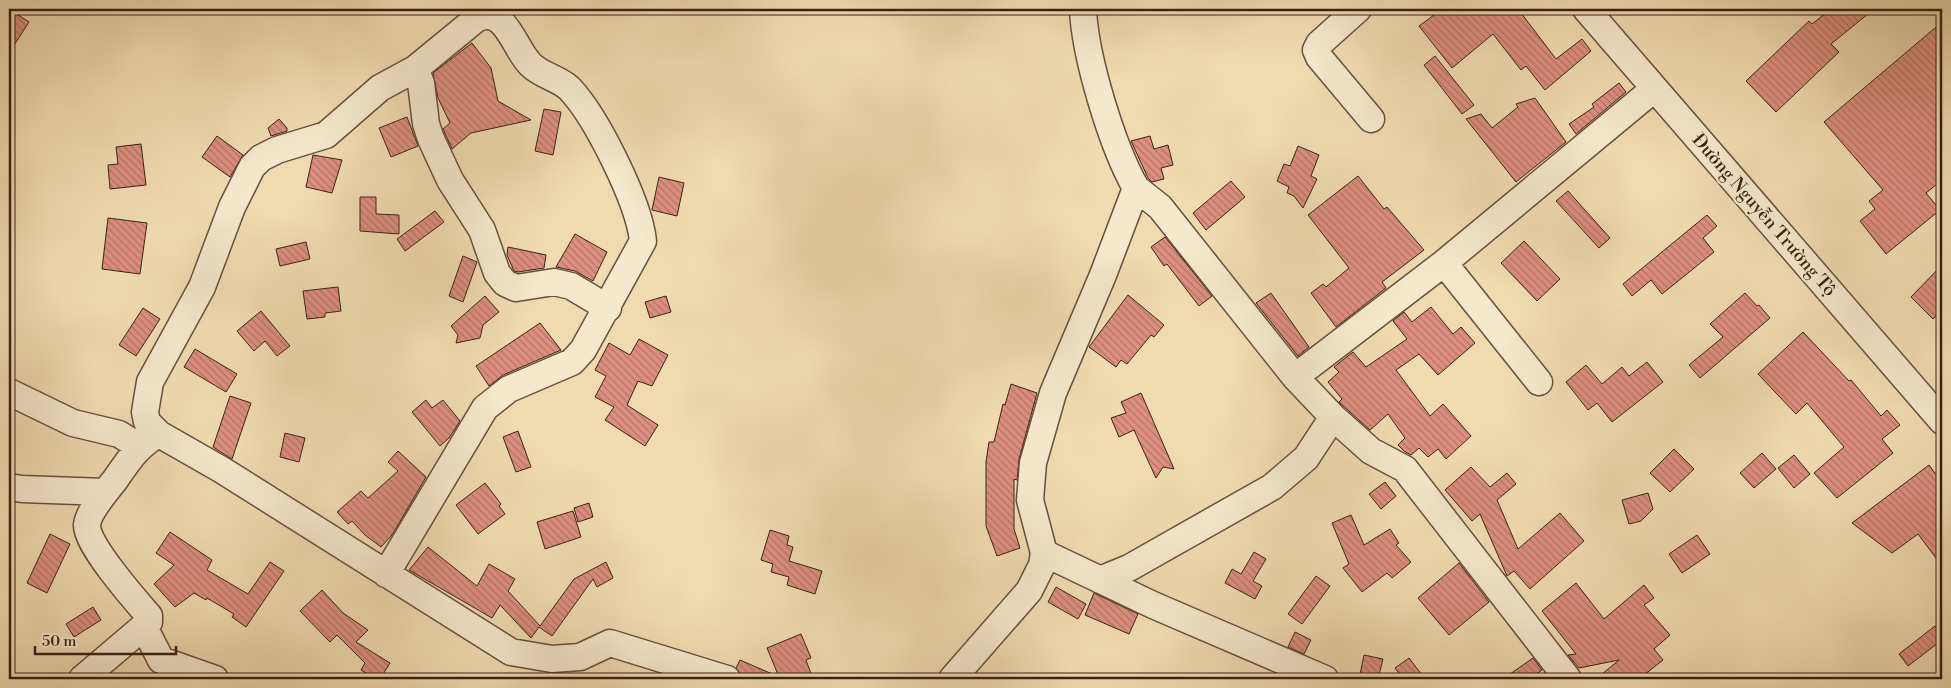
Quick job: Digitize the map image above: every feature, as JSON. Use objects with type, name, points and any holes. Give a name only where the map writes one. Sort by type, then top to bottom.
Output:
[{"type":"street","points":[[1083,9],[1096,84],[1128,174],[1136,188],[1160,208],[1295,377],[1333,417],[1371,451],[1405,469],[1568,679]]},
{"type":"street","points":[[1358,9],[1316,50],[1319,57],[1371,119]]},
{"type":"street","name":"Đường Nguyễn Trường Tộ","points":[[1586,9],[1942,421]]},
{"type":"street","points":[[150,441],[145,412],[150,382],[202,287],[235,200],[252,167],[261,158],[277,150],[326,135],[380,88],[415,69],[476,19],[484,15],[494,16],[501,20],[532,67],[568,88],[592,118],[636,208],[642,226],[643,241],[608,308],[583,350],[572,362],[509,389],[485,408],[386,574]]},
{"type":"street","points":[[415,69],[421,83],[426,124],[431,138],[450,180],[482,230],[497,273],[505,283],[516,288],[554,282],[571,286],[608,308]]},
{"type":"street","points":[[1295,377],[1444,263],[1654,89]]},
{"type":"street","points":[[952,679],[1029,591],[1042,565],[1044,553],[1030,500],[1033,463],[1053,393],[1103,275],[1136,188]]},
{"type":"street","points":[[1444,263],[1539,382]]},
{"type":"street","points":[[9,392],[73,423],[150,441],[222,470],[511,652],[552,659],[582,668],[610,643],[727,679]]},
{"type":"street","points":[[1100,580],[1129,568],[1272,487],[1306,458],[1333,417]]},
{"type":"street","points":[[82,679],[149,622],[149,616],[108,564],[89,535],[87,525],[105,492],[150,441]]},
{"type":"street","points":[[9,487],[105,492]]},
{"type":"street","points":[[1044,553],[1153,605],[1325,679]]},
{"type":"street","points":[[144,627],[161,660],[215,679]]},
{"type":"building","points":[[9,9],[29,22],[9,53]]},
{"type":"building","points":[[1442,9],[1518,9],[1556,59],[1582,39],[1591,51],[1545,90],[1526,66],[1521,70],[1493,34],[1452,68],[1419,26]]},
{"type":"building","points":[[1831,9],[1874,9],[1831,44],[1839,52],[1776,112],[1746,81],[1809,21],[1812,24]]},
{"type":"building","points":[[1942,22],[1942,180],[1926,193],[1940,210],[1886,254],[1860,221],[1875,209],[1869,201],[1883,190],[1824,122]]},
{"type":"building","points":[[472,43],[491,68],[498,101],[531,120],[471,133],[452,149],[443,129],[450,123],[438,98],[433,73]]},
{"type":"building","points":[[1435,56],[1474,105],[1462,114],[1424,65]]},
{"type":"building","points":[[1619,83],[1626,92],[1576,134],[1569,124],[1594,107],[1592,104]]},
{"type":"building","points":[[1535,98],[1566,142],[1516,182],[1466,119],[1481,114],[1492,128],[1518,107],[1516,104]]},
{"type":"building","points":[[544,109],[561,112],[553,155],[535,151]]},
{"type":"building","points":[[407,117],[418,146],[391,157],[379,128]]},
{"type":"building","points":[[279,119],[287,128],[287,131],[271,136],[268,128]]},
{"type":"building","points":[[217,136],[243,155],[230,177],[202,157]]},
{"type":"building","points":[[1150,136],[1154,149],[1168,145],[1173,165],[1161,168],[1164,179],[1152,182],[1148,178],[1131,141]]},
{"type":"building","points":[[141,144],[146,185],[110,189],[108,165],[118,164],[116,147]]},
{"type":"building","points":[[1298,146],[1319,155],[1311,176],[1317,179],[1303,208],[1294,196],[1287,193],[1289,187],[1277,181],[1284,164],[1290,166]]},
{"type":"building","points":[[313,155],[342,160],[332,193],[306,187]]},
{"type":"building","points":[[1358,176],[1384,209],[1387,207],[1424,250],[1382,282],[1386,288],[1336,327],[1311,293],[1323,284],[1326,287],[1349,268],[1308,215]]},
{"type":"building","points":[[659,177],[684,183],[677,216],[652,210]]},
{"type":"building","points":[[1231,181],[1245,197],[1206,230],[1193,213]]},
{"type":"building","points":[[1568,191],[1610,238],[1599,248],[1556,201]]},
{"type":"building","points":[[360,197],[376,197],[376,214],[399,215],[399,234],[360,231]]},
{"type":"building","points":[[435,211],[444,222],[405,251],[397,239]]},
{"type":"building","points":[[1707,215],[1717,226],[1703,238],[1714,252],[1662,294],[1651,280],[1632,296],[1623,284]]},
{"type":"building","points":[[108,218],[147,223],[140,274],[102,269]]},
{"type":"building","points":[[575,234],[607,252],[593,281],[575,271],[556,267]]},
{"type":"building","points":[[1165,237],[1212,296],[1199,306],[1167,264],[1164,266],[1151,247]]},
{"type":"building","points":[[1524,241],[1560,279],[1537,301],[1501,263]]},
{"type":"building","points":[[306,242],[310,259],[280,266],[276,249]]},
{"type":"building","points":[[508,247],[546,255],[544,268],[514,271],[507,255]]},
{"type":"building","points":[[463,256],[477,262],[463,302],[449,296]]},
{"type":"building","points":[[1942,265],[1942,309],[1933,319],[1911,297]]},
{"type":"building","points":[[338,287],[341,311],[325,313],[325,317],[307,319],[303,291]]},
{"type":"building","points":[[1271,293],[1309,347],[1298,356],[1256,303]]},
{"type":"building","points":[[1745,293],[1770,318],[1700,378],[1689,365],[1723,337],[1710,324]]},
{"type":"building","points":[[1128,295],[1164,325],[1154,337],[1151,335],[1127,364],[1121,360],[1116,367],[1089,347]]},
{"type":"building","points":[[485,296],[499,312],[483,325],[480,338],[456,343],[458,335],[451,326]]},
{"type":"building","points":[[666,296],[671,312],[650,318],[645,302]]},
{"type":"building","points":[[1431,307],[1453,334],[1461,327],[1475,343],[1438,375],[1419,354],[1396,370],[1430,416],[1443,404],[1471,436],[1446,459],[1438,449],[1428,457],[1419,448],[1411,455],[1404,451],[1398,445],[1405,438],[1388,414],[1370,430],[1339,402],[1342,399],[1328,382],[1339,372],[1334,367],[1353,352],[1366,367],[1407,339],[1393,321],[1404,312],[1412,322]]},
{"type":"building","points":[[143,308],[160,319],[136,356],[119,345]]},
{"type":"building","points":[[261,311],[290,346],[277,356],[265,341],[254,351],[237,331]]},
{"type":"building","points":[[540,323],[561,350],[503,375],[489,386],[476,366]]},
{"type":"building","points":[[1803,332],[1849,381],[1851,380],[1881,416],[1887,410],[1900,425],[1882,439],[1893,453],[1837,498],[1814,473],[1844,447],[1807,403],[1796,414],[1758,374]]},
{"type":"building","points":[[639,339],[668,355],[652,386],[638,381],[627,405],[658,425],[645,446],[605,420],[614,407],[595,397],[606,376],[595,370],[609,343],[630,355]]},
{"type":"building","points":[[195,349],[237,374],[226,392],[184,367]]},
{"type":"building","points":[[1647,362],[1663,382],[1612,422],[1597,403],[1588,410],[1566,382],[1586,365],[1602,384],[1622,367],[1629,376]]},
{"type":"building","points":[[1011,384],[1037,393],[1019,459],[1017,480],[1014,479],[1014,529],[1020,548],[997,556],[986,526],[986,462],[989,442],[994,442],[1003,404],[1005,405]]},
{"type":"building","points":[[1141,393],[1174,469],[1163,467],[1156,478],[1134,430],[1119,437],[1111,418],[1126,413],[1121,402]]},
{"type":"building","points":[[230,396],[251,403],[232,459],[213,447]]},
{"type":"building","points":[[426,400],[432,408],[443,400],[460,421],[449,438],[440,446],[412,412]]},
{"type":"building","points":[[518,431],[531,467],[516,472],[503,437]]},
{"type":"building","points":[[285,433],[305,438],[299,462],[280,457]]},
{"type":"building","points":[[1674,449],[1694,469],[1670,492],[1650,473]]},
{"type":"building","points":[[398,451],[426,477],[392,535],[381,547],[365,535],[352,521],[348,524],[337,512],[361,491],[368,498],[398,471],[388,462]]},
{"type":"building","points":[[1762,453],[1776,469],[1754,488],[1740,473]]},
{"type":"building","points":[[1794,455],[1810,474],[1794,488],[1778,468]]},
{"type":"building","points":[[1929,465],[1942,483],[1942,566],[1918,534],[1892,553],[1852,523]]},
{"type":"building","points":[[1471,467],[1490,487],[1507,473],[1516,484],[1497,500],[1518,549],[1560,513],[1584,541],[1530,589],[1514,571],[1507,576],[1480,514],[1472,521],[1445,490]]},
{"type":"building","points":[[1385,482],[1396,496],[1381,509],[1369,494]]},
{"type":"building","points":[[485,483],[501,504],[499,506],[505,514],[478,534],[456,505]]},
{"type":"building","points":[[1648,493],[1653,509],[1641,521],[1629,524],[1622,500]]},
{"type":"building","points":[[589,503],[593,517],[578,522],[574,508]]},
{"type":"building","points":[[573,511],[581,537],[545,549],[537,522]]},
{"type":"building","points":[[1351,515],[1364,545],[1390,529],[1399,543],[1396,545],[1411,562],[1392,578],[1387,573],[1362,592],[1343,568],[1349,564],[1332,523]]},
{"type":"building","points":[[770,530],[789,536],[787,545],[793,547],[789,561],[822,571],[815,594],[787,585],[789,577],[771,572],[773,564],[761,560]]},
{"type":"building","points":[[170,532],[212,560],[207,570],[248,594],[270,562],[284,571],[246,627],[232,617],[234,614],[207,598],[206,600],[194,593],[175,607],[154,584],[174,565],[156,553]]},
{"type":"building","points":[[50,534],[70,544],[47,593],[27,583]]},
{"type":"building","points":[[1697,535],[1710,554],[1682,573],[1669,554]]},
{"type":"building","points":[[428,547],[477,586],[489,564],[515,579],[508,591],[540,626],[574,579],[606,562],[613,578],[597,587],[593,579],[552,636],[539,627],[531,638],[500,605],[492,618],[409,570]]},
{"type":"building","points":[[1254,552],[1266,559],[1253,581],[1262,586],[1255,599],[1225,583],[1232,569],[1241,574]]},
{"type":"building","points":[[1459,563],[1489,602],[1449,635],[1418,598]]},
{"type":"building","points":[[1316,576],[1330,586],[1302,624],[1288,614]]},
{"type":"building","points":[[1576,583],[1604,619],[1644,585],[1654,598],[1644,605],[1670,635],[1654,649],[1663,660],[1639,679],[1596,679],[1619,660],[1579,668],[1568,655],[1576,654],[1542,611]]},
{"type":"building","points":[[1056,587],[1086,604],[1078,619],[1048,602]]},
{"type":"building","points":[[322,590],[343,613],[368,630],[356,642],[390,663],[380,679],[376,679],[361,670],[365,663],[337,635],[330,642],[300,611]]},
{"type":"building","points":[[1094,593],[1138,614],[1129,634],[1085,615]]},
{"type":"building","points":[[93,607],[101,620],[74,637],[66,624]]},
{"type":"building","points":[[1935,626],[1942,635],[1942,640],[1908,666],[1899,654]]},
{"type":"building","points":[[1295,632],[1311,640],[1304,654],[1288,647]]},
{"type":"building","points":[[801,634],[811,658],[806,660],[813,679],[746,679],[742,677],[736,668],[740,660],[779,677],[767,648]]},
{"type":"building","points":[[1364,655],[1383,659],[1378,679],[1359,679]]},
{"type":"building","points":[[1409,658],[1425,679],[1403,679],[1395,668]]},
{"type":"building","points":[[1533,658],[1542,670],[1529,679],[1503,679]]}]
